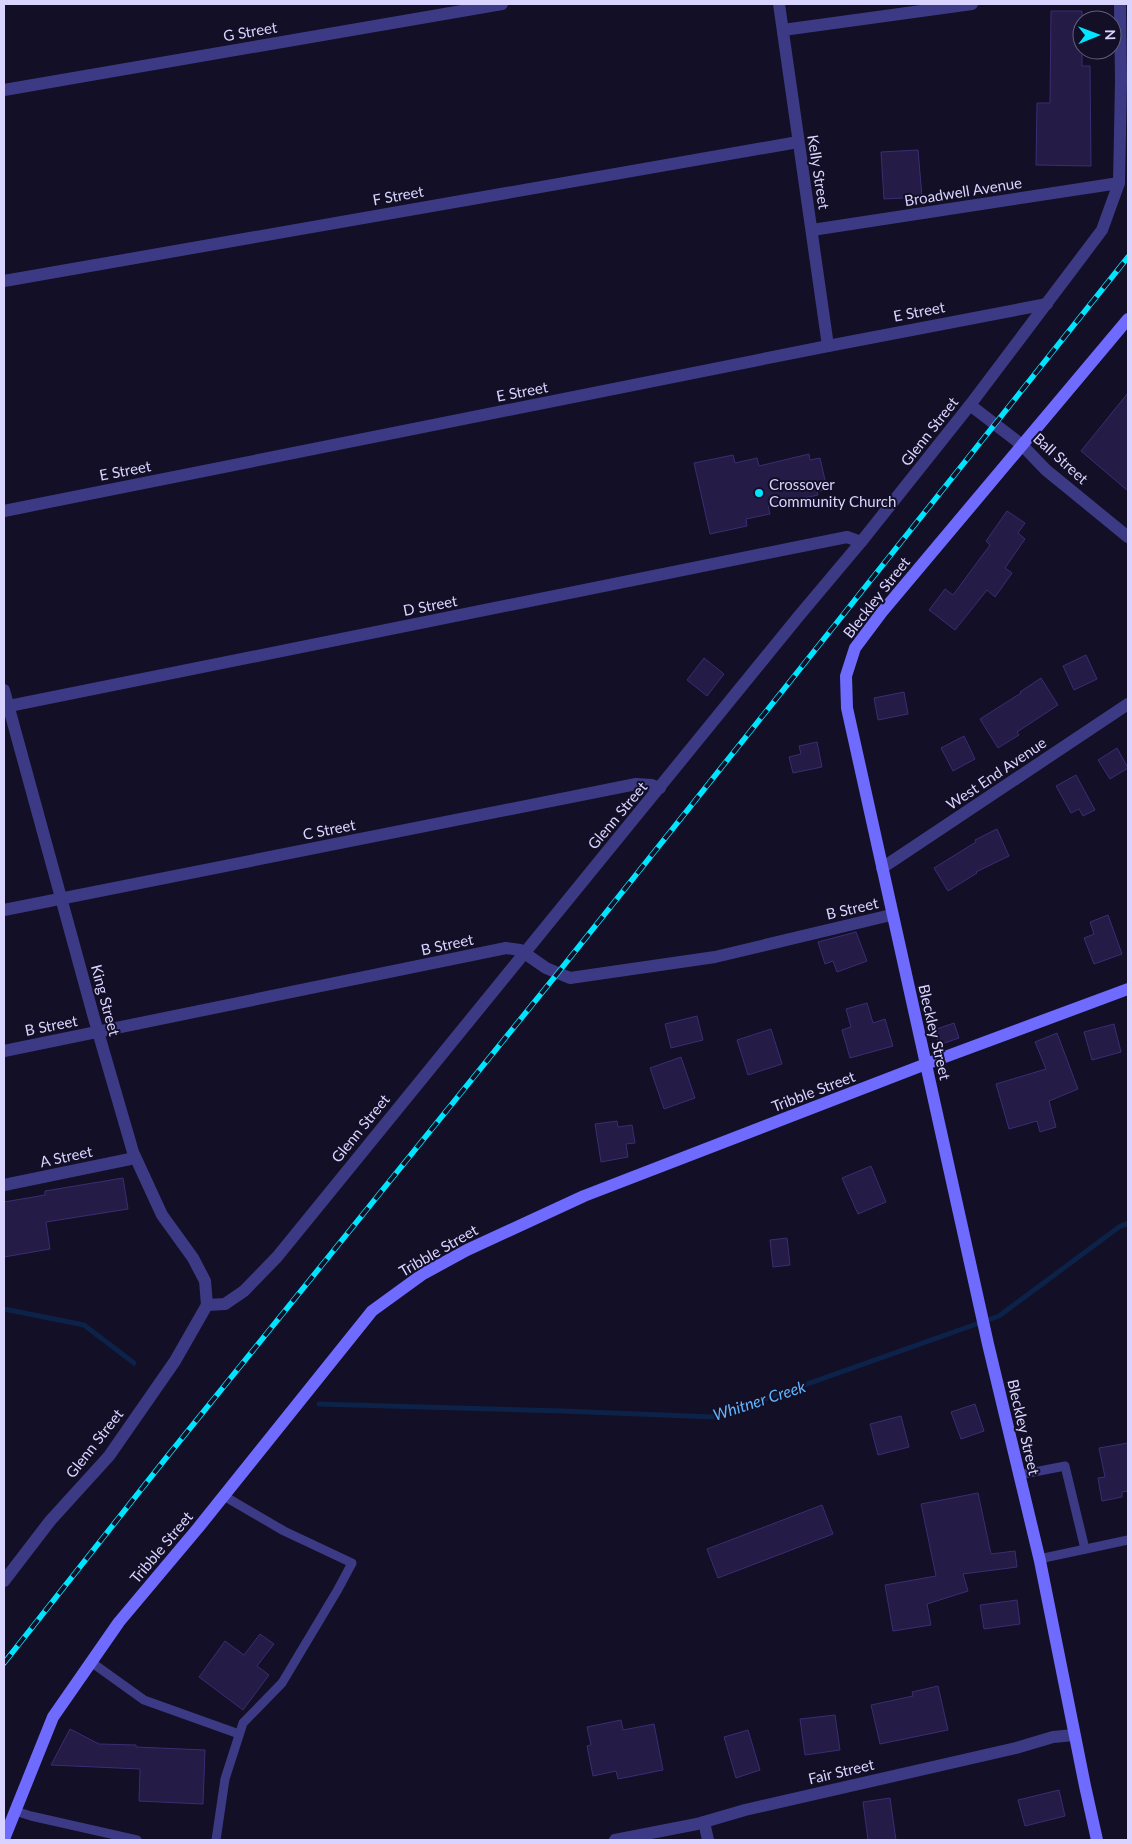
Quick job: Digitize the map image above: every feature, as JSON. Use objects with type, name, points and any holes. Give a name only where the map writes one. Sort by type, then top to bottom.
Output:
[{"type":"street","name":"G Street","points":[[4,90],[502,4]]},
{"type":"street","name":"Kelly Street","points":[[779,4],[828,346]]},
{"type":"street","points":[[783,30],[972,4]]},
{"type":"street","name":"Glenn Street","points":[[4,1581],[50,1521],[108,1456],[175,1361],[207,1305],[225,1304],[244,1291],[277,1256],[861,542],[970,405],[1102,230],[1119,183],[1120,4]]},
{"type":"street","name":"F Street","points":[[4,281],[798,142]]},
{"type":"street","name":"Broadwell Avenue","points":[[812,230],[1119,183]]},
{"type":"street","name":"E Street","points":[[4,511],[1047,304]]},
{"type":"street","name":"Bleckley Street","points":[[1097,1840],[1039,1559],[984,1329],[891,915],[847,708],[846,676],[855,648],[1128,319]]},
{"type":"street","name":"Ball Street","points":[[970,405],[1022,445],[1046,470],[1128,537]]},
{"type":"street","name":"D Street","points":[[6,706],[847,537],[861,542]]},
{"type":"street","name":"King Street","points":[[4,690],[6,706],[135,1158],[162,1215],[193,1258],[205,1281],[207,1305]]},
{"type":"street","name":"West End Avenue","points":[[882,868],[1128,704]]},
{"type":"street","name":"C Street","points":[[4,910],[636,784],[652,785],[660,788]]},
{"type":"street","name":"B Street","points":[[4,1051],[506,948],[520,950],[546,968],[570,978],[715,957],[891,915]]},
{"type":"street","name":"Tribble Street","points":[[4,1839],[53,1717],[91,1662],[119,1622],[198,1528],[372,1312],[423,1274],[467,1250],[584,1196],[926,1064],[1128,989]]},
{"type":"street","name":"A Street","points":[[4,1185],[135,1158]]},
{"type":"street","name":"Fair Street","points":[[615,1840],[704,1822],[745,1810],[1053,1738],[1074,1735]]},
{"type":"street","points":[[704,1822],[708,1840]]},
{"type":"lane","points":[[1019,1475],[1065,1466],[1085,1549]]},
{"type":"lane","points":[[216,1840],[225,1779],[243,1723],[282,1683],[352,1563],[284,1531],[224,1496]]},
{"type":"lane","points":[[1039,1559],[1128,1540]]},
{"type":"lane","points":[[91,1662],[144,1700],[239,1734]]},
{"type":"lane","points":[[15,1811],[137,1840]]},
{"type":"building","points":[[1051,11],[1072,11],[1072,60],[1082,60],[1082,66],[1090,66],[1091,166],[1036,165],[1037,103],[1050,103]]},
{"type":"building","points":[[918,150],[922,197],[884,199],[881,152]]},
{"type":"building","points":[[1128,393],[1128,491],[1081,451]]},
{"type":"building","name":"Crossover Community Church","points":[[809,454],[810,460],[820,458],[827,489],[817,492],[818,495],[768,506],[770,514],[746,519],[747,526],[710,534],[694,463],[733,455],[735,463],[757,458],[759,466]]},
{"type":"building","points":[[1007,511],[1025,523],[1018,533],[1025,539],[1005,568],[1012,573],[995,597],[987,590],[955,630],[929,610],[945,589],[953,595],[990,545],[986,541]]},
{"type":"building","points":[[1086,655],[1097,679],[1074,690],[1063,666]]},
{"type":"building","points":[[704,658],[724,674],[707,696],[687,680]]},
{"type":"building","points":[[1041,678],[1058,705],[1017,732],[1019,735],[998,748],[980,719]]},
{"type":"building","points":[[904,692],[908,714],[878,720],[874,698]]},
{"type":"building","points":[[964,736],[975,759],[953,771],[941,748]]},
{"type":"building","points":[[817,742],[822,767],[793,773],[789,757],[801,754],[799,746]]},
{"type":"building","points":[[1117,748],[1128,768],[1110,779],[1098,760]]},
{"type":"building","points":[[1076,775],[1095,810],[1083,816],[1079,809],[1071,813],[1056,786]]},
{"type":"building","points":[[997,829],[1009,856],[976,872],[948,891],[934,868],[976,842],[975,840]]},
{"type":"building","points":[[1108,915],[1122,954],[1094,964],[1084,938],[1094,934],[1090,922]]},
{"type":"building","points":[[856,932],[867,961],[837,972],[833,961],[825,964],[818,942]]},
{"type":"building","points":[[867,1003],[873,1023],[885,1019],[893,1046],[850,1058],[842,1030],[851,1027],[846,1009]]},
{"type":"building","points":[[697,1016],[703,1040],[671,1048],[665,1024]]},
{"type":"building","points":[[954,1023],[959,1038],[939,1045],[934,1030]]},
{"type":"building","points":[[1114,1024],[1121,1052],[1092,1060],[1084,1032]]},
{"type":"building","points":[[771,1029],[782,1064],[748,1075],[737,1040]]},
{"type":"building","points":[[1057,1033],[1078,1089],[1049,1101],[1056,1127],[1040,1132],[1037,1121],[1009,1129],[996,1084],[1046,1069],[1035,1042]]},
{"type":"building","points":[[681,1057],[695,1098],[664,1109],[650,1068]]},
{"type":"building","points":[[617,1121],[618,1127],[632,1125],[635,1143],[626,1144],[628,1157],[601,1162],[595,1124]]},
{"type":"building","points":[[871,1166],[886,1202],[858,1214],[842,1178]]},
{"type":"building","points":[[123,1178],[128,1209],[46,1222],[50,1249],[4,1257],[4,1202],[45,1195],[45,1191]]},
{"type":"building","points":[[787,1238],[790,1265],[773,1267],[770,1240]]},
{"type":"building","points":[[975,1404],[984,1431],[961,1439],[951,1412]]},
{"type":"building","points":[[901,1416],[909,1447],[878,1455],[870,1424]]},
{"type":"building","points":[[1128,1443],[1128,1491],[1122,1492],[1122,1497],[1102,1501],[1098,1478],[1105,1477],[1099,1448]]},
{"type":"building","points":[[978,1493],[991,1554],[1015,1551],[1017,1567],[963,1574],[968,1591],[927,1604],[931,1625],[893,1631],[885,1585],[936,1576],[921,1504]]},
{"type":"building","points":[[822,1505],[833,1534],[718,1578],[707,1549]]},
{"type":"building","points":[[1017,1600],[1020,1624],[984,1629],[980,1605]]},
{"type":"building","points":[[260,1634],[274,1644],[257,1666],[269,1675],[243,1710],[199,1677],[225,1641],[244,1655]]},
{"type":"building","points":[[938,1686],[948,1730],[880,1744],[871,1705],[913,1696],[912,1692]]},
{"type":"building","points":[[835,1715],[840,1750],[805,1755],[800,1719]]},
{"type":"building","points":[[621,1720],[623,1730],[654,1724],[663,1770],[618,1779],[616,1771],[593,1776],[587,1746],[591,1745],[587,1727]]},
{"type":"building","points":[[70,1729],[99,1744],[205,1750],[203,1804],[139,1801],[140,1769],[51,1765]]},
{"type":"building","points":[[748,1730],[760,1770],[736,1778],[724,1737]]},
{"type":"building","points":[[1059,1790],[1065,1816],[1025,1826],[1018,1800]]},
{"type":"building","points":[[890,1798],[896,1840],[868,1840],[863,1802]]},
{"type":"waterway","name":"Whitner Creek","points":[[319,1404],[714,1417],[999,1316],[1119,1227],[1128,1223]]},
{"type":"waterway","name":"Whitner Creek","points":[[4,1309],[84,1325],[134,1363]]},
{"type":"railway","points":[[4,1663],[166,1458],[557,974],[1128,257]]},
{"type":"place","name":"Crossover Community Church","points":[[759,493]]}]
